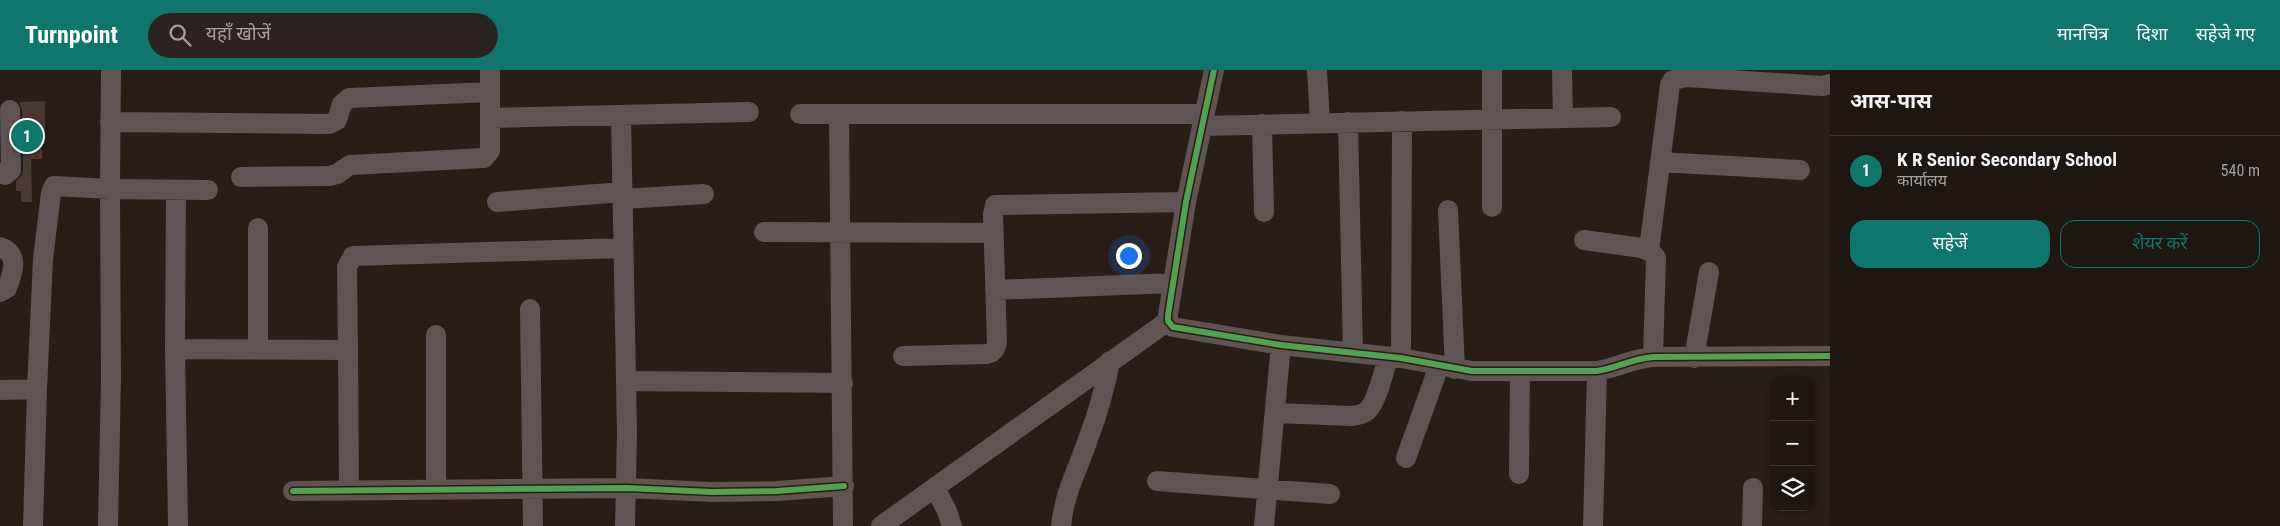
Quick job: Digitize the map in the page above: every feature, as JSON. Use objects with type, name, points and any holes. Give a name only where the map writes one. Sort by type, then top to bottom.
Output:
[{"type":"street","points":[[108,526],[111,378],[111,70]]},
{"type":"street","points":[[241,177],[328,176],[350,165],[480,160],[486,157],[490,150],[490,70]]},
{"type":"street","points":[[881,526],[1168,321],[1186,202],[1214,70]]},
{"type":"street","points":[[1317,70],[1320,123]]},
{"type":"street","points":[[1492,70],[1492,207]]},
{"type":"street","points":[[1562,70],[1563,118]]},
{"type":"street","points":[[1649,250],[1670,85],[1673,80],[1688,77],[1822,86],[1830,84]]},
{"type":"street","points":[[110,122],[329,124],[337,120],[342,104],[349,98],[490,92]]},
{"type":"street","points":[[0,173],[5,175],[11,170],[10,110]]},
{"type":"street","points":[[490,118],[749,112]]},
{"type":"street","points":[[800,114],[1203,120],[1262,124],[1611,116]]},
{"type":"street","points":[[839,114],[843,526]]},
{"type":"street","points":[[621,115],[626,381],[627,488],[625,526]]},
{"type":"street","points":[[1275,413],[1352,416],[1362,414],[1368,410],[1374,401],[1395,358],[1402,121]]},
{"type":"street","points":[[1348,122],[1353,352]]},
{"type":"street","points":[[1262,124],[1264,212]]},
{"type":"street","points":[[1660,162],[1800,170]]},
{"type":"street","points":[[32,526],[43,259],[52,188],[57,185],[110,189],[208,190]]},
{"type":"street","points":[[176,190],[175,350],[178,526]]},
{"type":"street","points":[[497,202],[704,194]]},
{"type":"street","points":[[903,356],[992,353],[997,343],[993,208],[999,203],[1186,202]]},
{"type":"street","points":[[1406,458],[1447,367],[1448,210]]},
{"type":"street","points":[[258,228],[258,350]]},
{"type":"street","points":[[764,232],[994,233]]},
{"type":"street","points":[[1584,240],[1649,250],[1656,258],[1654,357]]},
{"type":"street","points":[[0,247],[7,250],[13,258],[14,272],[7,288],[0,292]]},
{"type":"street","points":[[349,489],[348,267],[353,256],[623,248]]},
{"type":"street","points":[[1694,358],[1709,272]]},
{"type":"street","points":[[995,290],[1173,283]]},
{"type":"street","points":[[530,309],[533,526]]},
{"type":"street","points":[[1168,321],[1177,328],[1282,345],[1395,358],[1472,371],[1597,371],[1613,368],[1640,358],[1654,357],[1830,356]]},
{"type":"street","points":[[436,335],[436,489]]},
{"type":"street","points":[[1264,526],[1282,345]]},
{"type":"street","points":[[175,350],[348,350]]},
{"type":"street","points":[[1061,526],[1068,488],[1087,443],[1105,388],[1110,361]]},
{"type":"street","points":[[1593,526],[1597,371]]},
{"type":"street","points":[[1519,474],[1520,372]]},
{"type":"street","points":[[626,381],[843,383]]},
{"type":"street","points":[[0,390],[37,389]]},
{"type":"street","points":[[1157,481],[1268,491],[1330,494]]},
{"type":"street","points":[[293,490],[627,488],[712,492],[777,491],[844,486]]},
{"type":"street","points":[[935,488],[947,511],[952,526]]},
{"type":"street","points":[[1752,526],[1753,488]]},
{"type":"building","points":[[45,101],[45,144],[42,144],[42,159],[31,159],[32,202],[21,202],[21,191],[16,191],[16,181],[22,175],[23,170],[22,110],[19,102]]},
{"type":"cycle path","points":[[1214,70],[1186,202],[1168,315],[1168,321],[1173,327],[1281,345],[1401,358],[1472,371],[1597,371],[1653,357],[1830,356]]},
{"type":"cycle path","points":[[293,491],[627,488],[712,492],[777,491],[844,486]]},
{"type":"place","name":"K R Senior Secondary School","points":[[27,136]]}]
